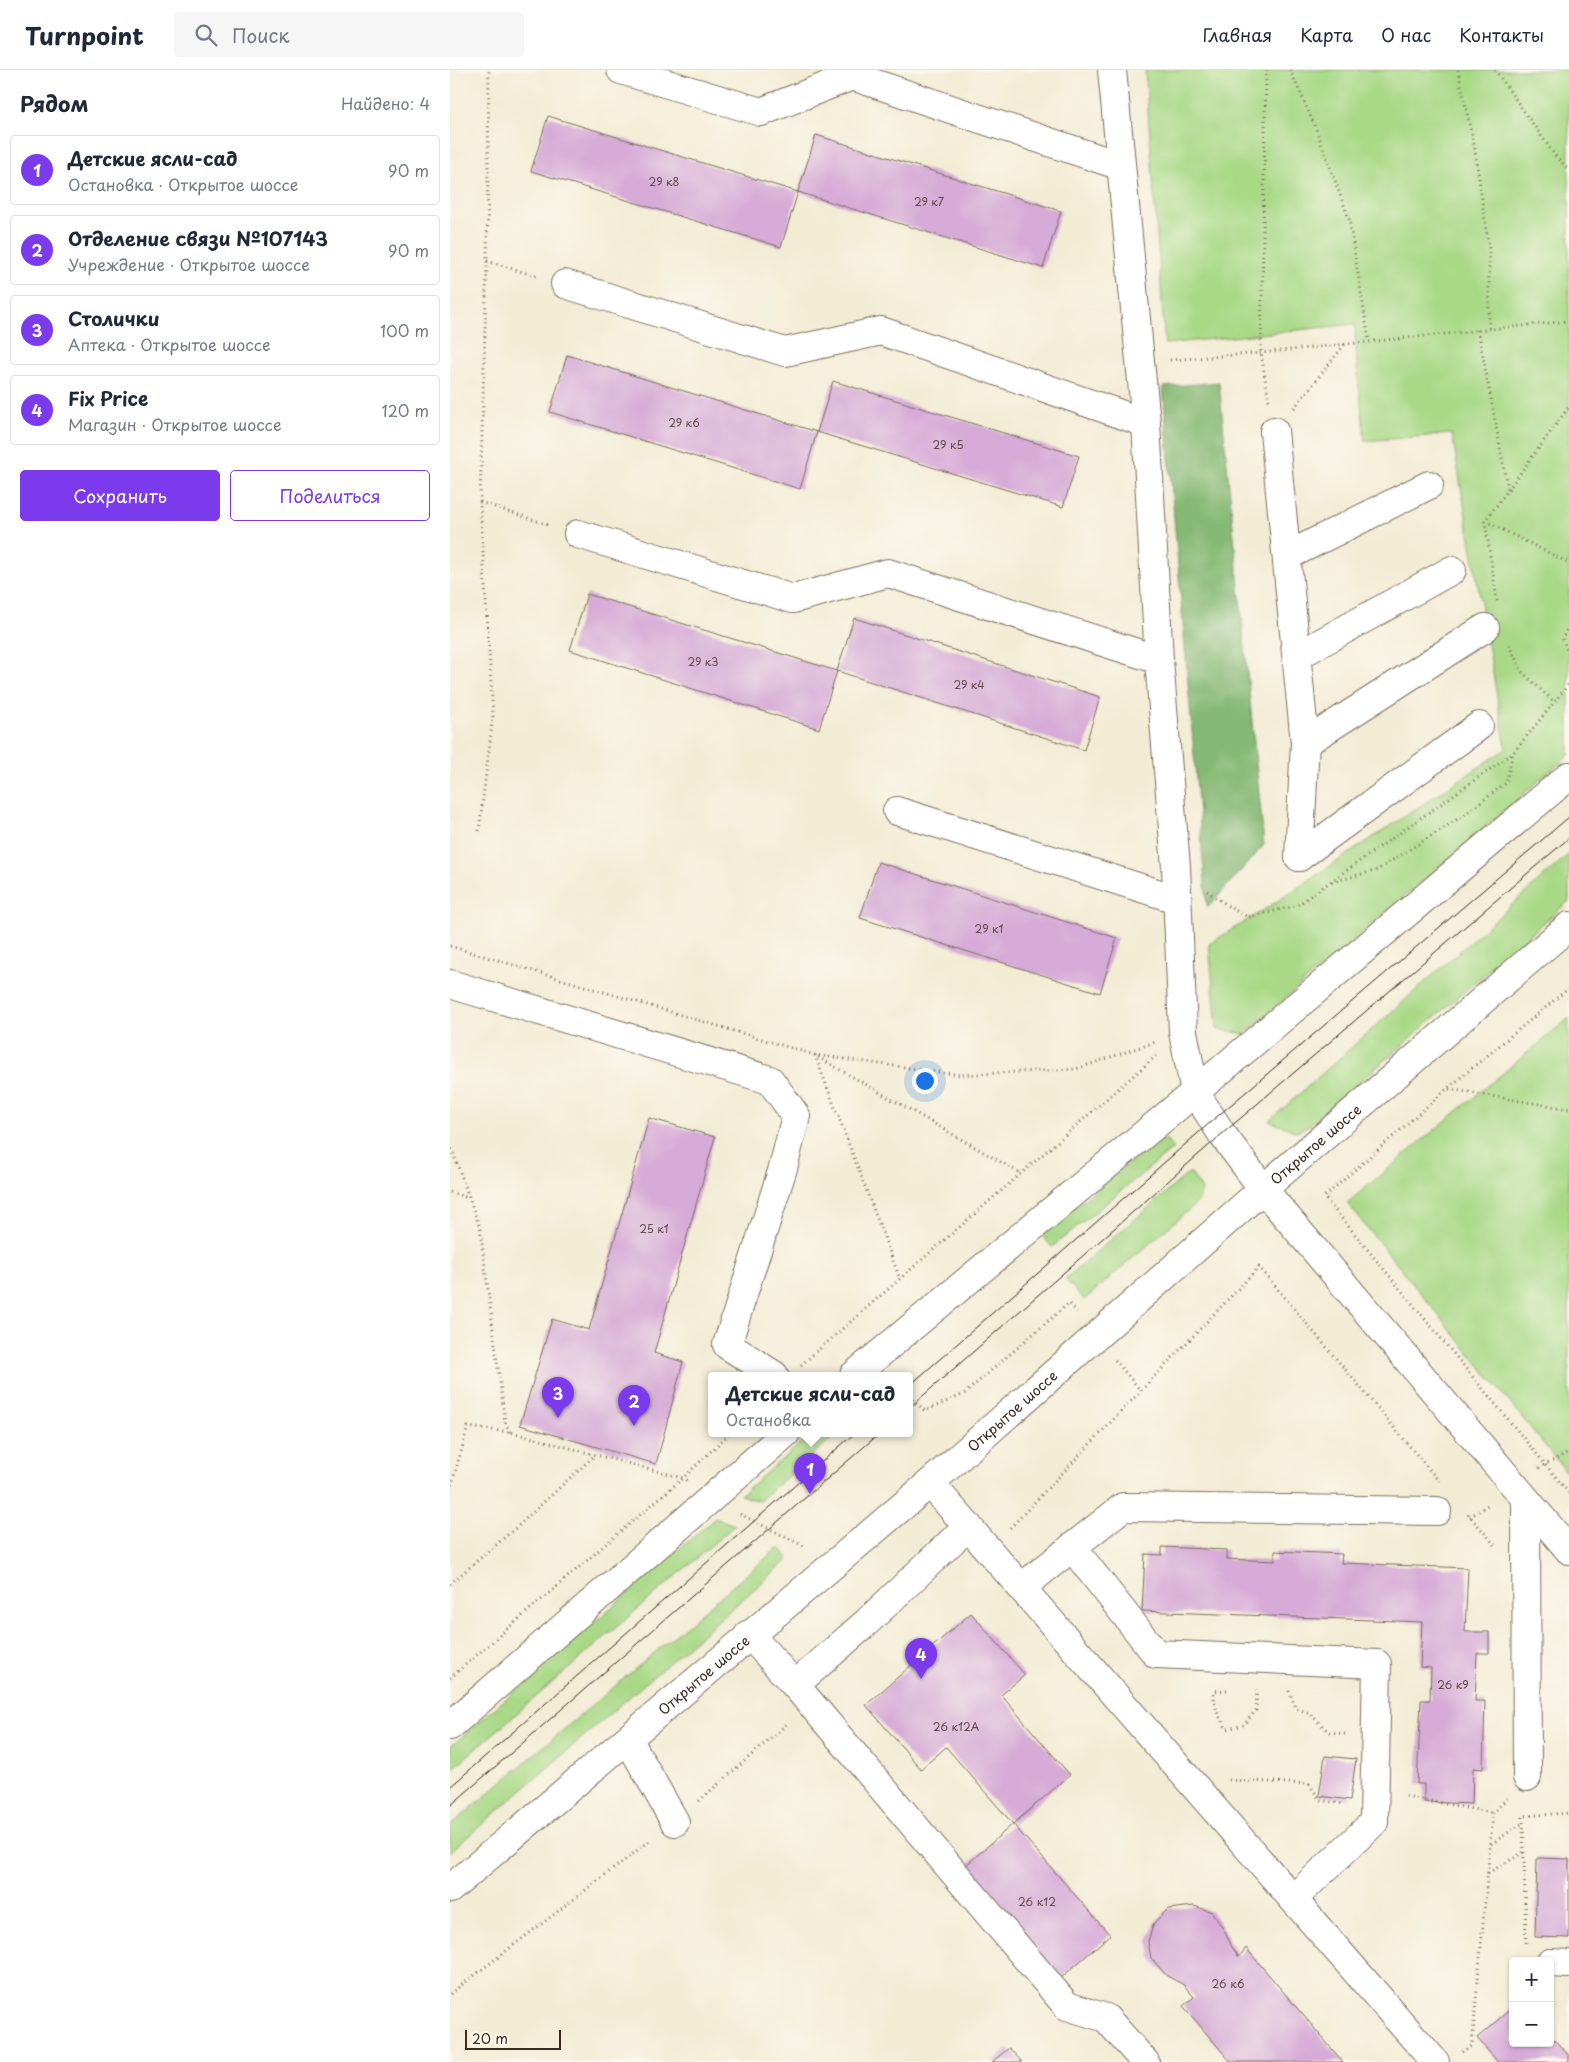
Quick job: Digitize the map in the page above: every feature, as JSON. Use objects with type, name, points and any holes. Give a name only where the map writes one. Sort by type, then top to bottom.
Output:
[{"type":"street","points":[[620,70],[761,112],[852,76],[1121,166]]},
{"type":"street","points":[[1112,70],[1146,423],[1159,660],[1176,867],[1183,1032],[1195,1092],[1222,1134],[1263,1188],[1569,1550]]},
{"type":"street","points":[[565,284],[785,352],[881,331],[1146,423]]},
{"type":"street","points":[[1274,431],[1305,743],[1299,857],[1479,726]]},
{"type":"street","points":[[1287,556],[1429,485]]},
{"type":"street","points":[[578,534],[793,599],[888,573],[1159,660]]},
{"type":"street","points":[[1297,656],[1452,570]]},
{"type":"street","points":[[1305,743],[1486,628]]},
{"type":"street","points":[[858,1372],[1195,1092],[1569,776]]},
{"type":"street","points":[[897,811],[1176,899]]},
{"type":"street","name":"Открытое шоссе","points":[[450,1889],[749,1634],[930,1483],[1263,1188],[1569,926]]},
{"type":"street","points":[[450,984],[770,1080],[796,1116],[783,1168],[727,1345],[785,1372]]},
{"type":"street","points":[[450,1726],[781,1437]]},
{"type":"street","points":[[930,1483],[1022,1586],[1293,1899],[1446,2059]]},
{"type":"street","points":[[1022,1586],[1123,1507],[1441,1499]]},
{"type":"street","points":[[1526,1500],[1527,1777]]},
{"type":"street","points":[[795,1685],[867,1622],[968,1526]]},
{"type":"street","points":[[1072,1547],[1156,1654],[1377,1664],[1374,1822],[1293,1899]]},
{"type":"street","points":[[749,1634],[795,1685],[1066,2006],[1106,2018],[1145,2062]]},
{"type":"street","points":[[628,1739],[675,1822]]},
{"type":"street","points":[[1554,1963],[1569,1964]]},
{"type":"path","points":[[479,831],[493,716],[480,502],[487,261],[489,70]]},
{"type":"path","points":[[1266,70],[1261,353],[1274,431]]},
{"type":"path","points":[[1290,70],[1315,126],[1349,218],[1369,341]]},
{"type":"path","points":[[1458,70],[1475,150],[1488,249],[1489,329]]},
{"type":"path","points":[[1495,70],[1556,157],[1569,170]]},
{"type":"path","points":[[487,261],[565,284]]},
{"type":"path","points":[[1139,363],[1261,353],[1569,321]]},
{"type":"path","points":[[1478,330],[1508,490]]},
{"type":"path","points":[[1274,431],[1345,344]]},
{"type":"path","points":[[1569,407],[1486,521],[1569,563]]},
{"type":"path","points":[[480,502],[578,534]]},
{"type":"path","points":[[1569,626],[1562,638],[1569,654]]},
{"type":"path","points":[[1329,883],[1377,870],[1461,817],[1506,783],[1513,753]]},
{"type":"path","points":[[450,946],[815,1056],[960,1075],[1076,1069],[1183,1032]]},
{"type":"path","points":[[1569,988],[1448,1088],[1324,1197],[1569,1493]]},
{"type":"path","points":[[785,1372],[900,1279],[1183,1032]]},
{"type":"path","points":[[815,1056],[1021,1173]]},
{"type":"path","points":[[815,1056],[900,1279]]},
{"type":"path","points":[[1448,1088],[1569,1109]]},
{"type":"path","points":[[450,1144],[480,1228],[505,1422],[510,1432]]},
{"type":"path","points":[[450,1192],[469,1198]]},
{"type":"path","points":[[1008,1530],[1259,1267],[1441,1499],[1463,1509],[1495,1546]]},
{"type":"path","points":[[913,1400],[925,1411],[964,1394],[1069,1303],[1082,1318]]},
{"type":"path","points":[[1112,1358],[1140,1390]]},
{"type":"path","points":[[450,1490],[468,1426],[510,1432],[683,1478],[709,1500],[807,1548]]},
{"type":"path","points":[[450,1678],[683,1478],[726,1437]]},
{"type":"path","points":[[1546,1464],[1569,1452]]},
{"type":"path","points":[[450,1584],[518,1526],[596,1455]]},
{"type":"path","points":[[1237,1658],[1235,1689],[1214,1691],[1214,1702],[1218,1716],[1227,1729],[1244,1726],[1256,1710],[1257,1689],[1250,1689]]},
{"type":"path","points":[[1276,1660],[1296,1708],[1309,1712],[1329,1732],[1376,1738]]},
{"type":"path","points":[[1446,2059],[1472,2046],[1493,1813],[1527,1777]]},
{"type":"path","points":[[1224,1780],[1309,1784],[1320,1800],[1348,1805],[1374,1790],[1493,1813]]},
{"type":"path","points":[[1526,1951],[1523,1816],[1569,1812]]},
{"type":"path","points":[[450,1994],[675,1822]]},
{"type":"path","points":[[1490,1844],[1523,1823]]},
{"type":"path","points":[[1488,1873],[1524,1852]]},
{"type":"green space","points":[[1145,70],[1569,70],[1569,755],[1244,1034],[1217,1029],[1209,944],[1270,906],[1506,749],[1452,434],[1365,441],[1357,369],[1355,324],[1165,344]]},
{"type":"green space","points":[[1219,382],[1264,845],[1207,908],[1163,387]]},
{"type":"green space","points":[[1569,854],[1569,901],[1311,1124],[1297,1132],[1269,1121]]},
{"type":"green space","points":[[1569,1018],[1569,1475],[1347,1203]]},
{"type":"green space","points":[[1166,1139],[1174,1148],[1052,1247],[1041,1234],[1151,1146]]},
{"type":"green space","points":[[1190,1172],[1202,1190],[1199,1201],[1084,1300],[1065,1279]]},
{"type":"green space","points":[[808,1437],[833,1437],[759,1501],[740,1495]]},
{"type":"green space","points":[[715,1518],[735,1525],[450,1771],[450,1747]]},
{"type":"green space","points":[[779,1547],[789,1559],[450,1852],[450,1826]]},
{"type":"building","points":[[548,116],[798,192],[781,247],[531,171]]},
{"type":"building","points":[[816,135],[1061,211],[1043,268],[798,192]]},
{"type":"building","points":[[567,355],[817,432],[800,489],[550,412]]},
{"type":"building","points":[[833,381],[1079,456],[1063,507],[817,432]]},
{"type":"building","points":[[587,594],[837,671],[819,729],[570,650]]},
{"type":"building","points":[[854,618],[1100,697],[1084,750],[837,671]]},
{"type":"building","points":[[878,862],[1117,938],[1100,993],[860,918]]},
{"type":"building","points":[[649,1118],[715,1137],[654,1353],[683,1362],[656,1464],[520,1425],[552,1319],[589,1330]]},
{"type":"building","points":[[1162,1547],[1227,1550],[1227,1559],[1275,1561],[1275,1551],[1342,1554],[1341,1563],[1468,1568],[1465,1632],[1489,1632],[1489,1653],[1477,1653],[1475,1701],[1485,1701],[1483,1769],[1473,1768],[1472,1804],[1424,1802],[1424,1784],[1417,1784],[1421,1700],[1430,1700],[1431,1668],[1420,1667],[1422,1622],[1142,1611],[1145,1554],[1162,1555]]},
{"type":"building","points":[[971,1613],[1025,1675],[1001,1695],[1070,1775],[1013,1824],[946,1747],[921,1769],[866,1705]]},
{"type":"building","points":[[1325,1756],[1356,1759],[1350,1800],[1319,1796]]},
{"type":"building","points":[[1013,1824],[1110,1935],[1061,1978],[964,1867]]},
{"type":"building","points":[[1537,1858],[1569,1859],[1569,1938],[1535,1937]]},
{"type":"building","points":[[1194,1906],[1212,1912],[1239,1957],[1246,1948],[1343,2062],[1231,2062],[1183,2006],[1194,1997],[1184,1985],[1167,1976],[1151,1958],[1148,1941],[1154,1923],[1168,1909]]},
{"type":"building","points":[[1509,2010],[1509,2047],[1554,2047],[1554,2039],[1569,2056],[1569,2062],[1498,2062],[1477,2038]]},
{"type":"building","points":[[1009,2048],[1022,2062],[992,2062]]},
{"type":"tram line","points":[[913,1382],[1213,1120],[1569,817]]},
{"type":"tram line","points":[[913,1404],[1222,1134],[1569,838]]},
{"type":"tram line","points":[[450,1787],[850,1437]]},
{"type":"tram line","points":[[450,1806],[875,1437]]},
{"type":"place","name":"Столички","points":[[558,1418]]},
{"type":"place","name":"Отделение связи №107143","points":[[634,1426]]},
{"type":"place","name":"Детские ясли-сад","points":[[810,1494]]},
{"type":"place","name":"Fix Price","points":[[921,1679]]}]
